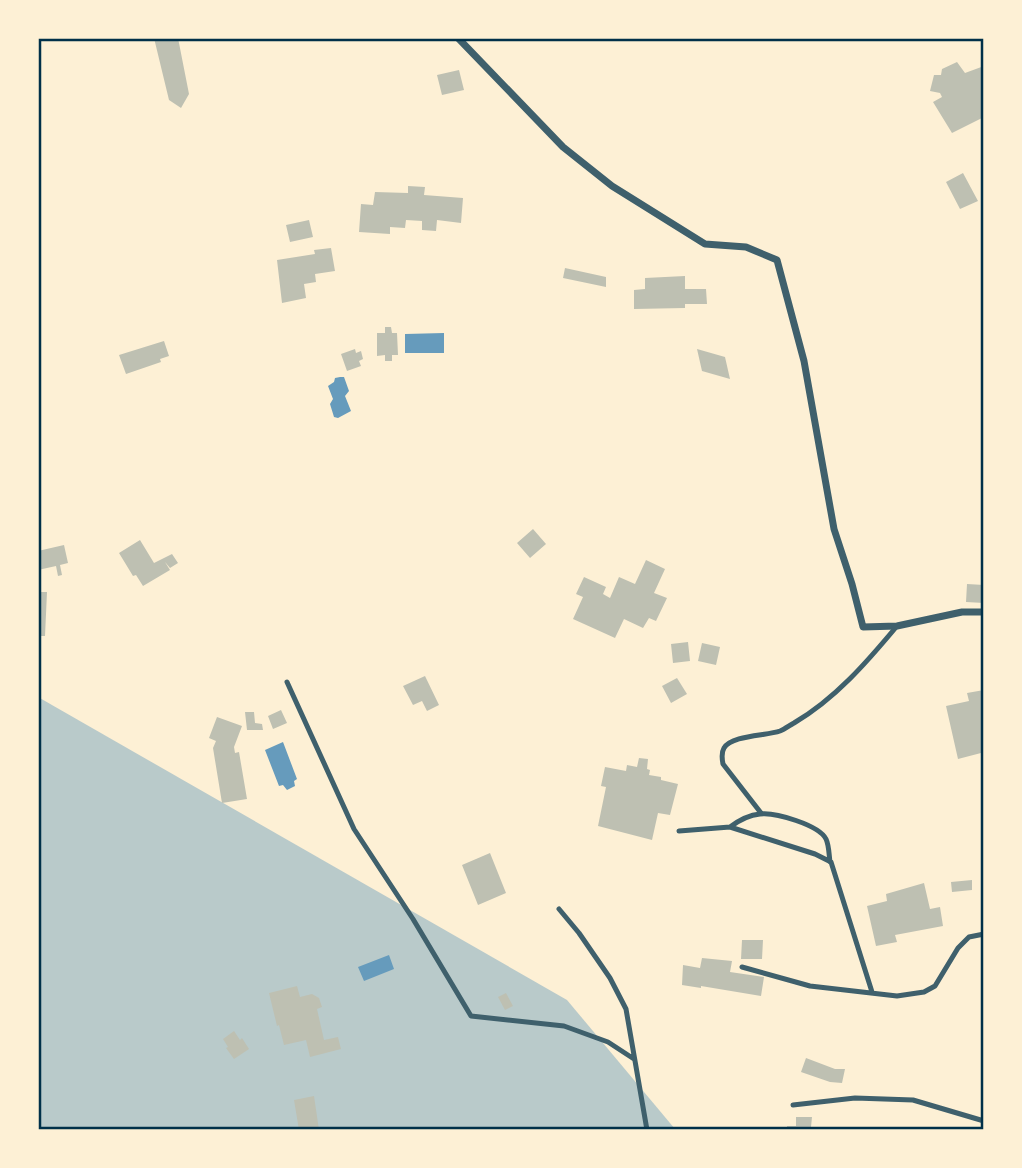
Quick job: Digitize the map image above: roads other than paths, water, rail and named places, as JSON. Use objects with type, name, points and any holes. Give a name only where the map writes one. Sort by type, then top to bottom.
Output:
[{"type":"street","points":[[458,38],[563,147],[612,186],[705,244],[746,247],[777,260],[804,361],[834,529],[863,626],[897,626],[962,612],[984,612]]},
{"type":"lane","points":[[761,813],[723,764],[721,756],[724,747],[733,741],[780,731],[811,713],[850,679],[897,626]]},
{"type":"lane","points":[[287,682],[354,829],[413,919],[471,1016],[564,1026],[608,1042],[634,1059]]},
{"type":"lane","points":[[730,827],[740,819],[761,813],[814,827],[827,839],[831,862],[872,992]]},
{"type":"lane","points":[[679,831],[730,827],[815,854],[831,862]]},
{"type":"lane","points":[[559,909],[610,978],[626,1009],[647,1129]]},
{"type":"lane","points":[[742,967],[810,986],[897,996],[924,992],[935,986],[958,948],[969,937],[984,934]]},
{"type":"lane","points":[[793,1105],[855,1098],[913,1100],[984,1121]]},
{"type":"water","points":[[444,333],[444,353],[405,353],[405,334]]},
{"type":"water","points":[[344,377],[349,391],[345,396],[351,411],[338,418],[334,417],[330,404],[333,399],[328,386],[335,378]]},
{"type":"water","points":[[283,742],[297,779],[294,781],[295,786],[287,790],[283,785],[279,786],[265,750]]},
{"type":"water","points":[[389,955],[394,969],[364,981],[358,967]]}]
